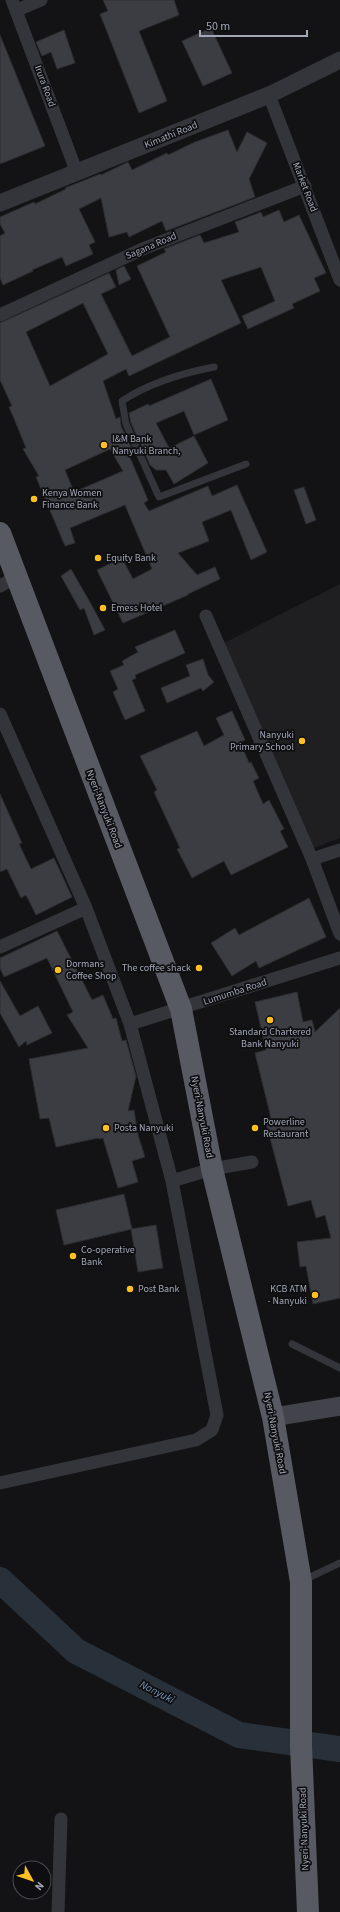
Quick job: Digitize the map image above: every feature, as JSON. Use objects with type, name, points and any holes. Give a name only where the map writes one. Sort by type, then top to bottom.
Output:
[{"type":"highway","name":"Nyeri-Nanyuki Road","points":[[0,533],[8,582],[181,1009],[212,1169],[274,1417],[301,1582],[301,1736],[308,1912]]},
{"type":"main road","points":[[274,1417],[340,1406]]},
{"type":"street","points":[[15,5],[42,0]]},
{"type":"street","name":"Irura Road","points":[[15,5],[77,173]]},
{"type":"street","name":"Kimathi Road","points":[[0,203],[269,95],[340,60]]},
{"type":"street","name":"Market Road","points":[[269,95],[340,280]]},
{"type":"street","name":"Sagana Road","points":[[0,315],[145,248],[305,186]]},
{"type":"street","points":[[206,616],[312,859],[340,934]]},
{"type":"street","points":[[0,714],[86,908],[130,1024],[172,1182],[217,1415],[212,1430],[196,1440],[0,1483]]},
{"type":"street","points":[[312,859],[340,850]]},
{"type":"street","points":[[0,947],[86,908]]},
{"type":"street","name":"Lumumba Road","points":[[130,1024],[340,958]]},
{"type":"street","points":[[172,1182],[212,1169],[252,1162]]},
{"type":"street","points":[[58,1912],[61,1819]]},
{"type":"lane","points":[[214,367],[188,372],[135,392],[122,401],[126,424],[159,497],[246,464]]},
{"type":"lane","points":[[292,1344],[340,1368]]},
{"type":"lane","points":[[301,1582],[340,1563]]},
{"type":"shaded area","name":"Nanyuki Primary School","points":[[340,584],[340,838],[311,849],[222,644]]},
{"type":"building","points":[[103,0],[174,0],[179,15],[139,31],[167,101],[139,113],[100,14],[108,11]]},
{"type":"building","points":[[211,28],[232,73],[203,86],[182,41]]},
{"type":"building","points":[[64,30],[75,63],[57,69],[51,52],[42,56],[36,42]]},
{"type":"building","points":[[0,35],[45,146],[0,164]]},
{"type":"building","points":[[228,130],[237,152],[247,132],[267,143],[249,179],[255,197],[166,231],[162,221],[129,237],[127,232],[109,237],[101,198],[79,209],[95,242],[89,245],[93,254],[66,266],[62,257],[3,285],[0,278],[0,236],[5,233],[0,224],[0,217],[34,202],[35,204],[66,189],[65,188],[100,174],[101,175],[128,162],[132,170],[167,153],[168,155],[195,142]]},
{"type":"building","points":[[279,210],[284,222],[299,215],[326,273],[314,278],[320,291],[292,304],[294,308],[248,329],[242,316],[275,301],[261,267],[221,280],[241,323],[129,376],[126,369],[103,381],[116,419],[120,417],[121,426],[134,453],[126,448],[148,500],[144,503],[149,511],[208,486],[212,496],[237,485],[267,552],[251,560],[231,510],[202,522],[209,541],[178,553],[197,575],[215,567],[220,579],[188,595],[123,623],[97,570],[122,558],[133,579],[152,569],[125,505],[70,528],[75,543],[65,546],[36,477],[39,476],[23,449],[26,448],[9,407],[12,406],[0,380],[0,323],[109,273],[116,287],[101,294],[132,356],[170,337],[137,266],[166,252],[164,249],[200,235],[204,243],[239,232],[235,222],[261,212],[263,217]],"holes":[[[83,303],[108,354],[50,386],[26,332]],[[110,449],[123,471],[74,492],[65,470]]]},
{"type":"building","points":[[124,266],[131,279],[119,285],[116,270]]},
{"type":"building","points":[[211,379],[228,420],[194,435],[184,411],[156,423],[169,448],[194,436],[208,463],[174,484],[166,470],[156,470],[150,465],[131,423],[129,413]]},
{"type":"building","points":[[304,487],[316,520],[306,524],[294,490]]},
{"type":"building","points":[[71,569],[105,630],[94,635],[84,608],[80,610],[61,576]]},
{"type":"building","points":[[175,630],[185,653],[135,675],[136,678],[132,680],[145,711],[125,720],[113,692],[118,689],[110,671],[124,665],[122,661],[138,652],[135,647]]},
{"type":"building","points":[[203,659],[208,675],[214,682],[203,691],[201,688],[167,703],[161,688],[190,676],[186,665]]},
{"type":"building","points":[[232,711],[245,740],[240,742],[249,763],[251,762],[259,778],[253,781],[263,804],[269,800],[284,829],[280,831],[288,847],[231,875],[224,861],[192,878],[177,849],[180,848],[154,792],[157,790],[140,756],[197,731],[204,746],[224,735],[216,718]]},
{"type":"building","points":[[0,794],[22,843],[19,844],[31,869],[54,858],[72,897],[36,915],[26,895],[21,898],[7,869],[0,872]]},
{"type":"building","points":[[309,898],[326,937],[259,968],[256,961],[232,976],[211,943],[235,928],[239,935]]},
{"type":"building","points":[[57,931],[92,1000],[103,995],[113,1019],[116,1018],[122,1041],[126,1040],[136,1076],[128,1111],[134,1110],[138,1135],[145,1157],[132,1161],[138,1182],[118,1188],[103,1138],[56,1147],[49,1118],[40,1119],[29,1059],[88,1048],[67,1015],[73,1012],[47,958],[4,977],[0,968],[0,958]]},
{"type":"building","points":[[0,981],[20,1016],[38,1006],[52,1033],[27,1045],[26,1041],[19,1047],[0,1013]]},
{"type":"building","points":[[297,992],[303,1022],[312,1020],[315,1032],[340,1008],[340,1298],[313,1304],[306,1266],[300,1267],[297,1242],[331,1238],[325,1215],[316,1218],[311,1200],[288,1206],[265,1119],[271,1118],[255,1053],[266,1050],[255,1002]]},
{"type":"building","points":[[124,1194],[132,1229],[64,1245],[56,1210]]},
{"type":"building","points":[[156,1225],[163,1268],[138,1272],[131,1229]]},
{"type":"waterway","name":"Nanyuki","points":[[0,1580],[76,1651],[239,1735],[340,1749]]},
{"type":"place","name":"I&M Bank Nanyuki Branch,","points":[[104,445]]},
{"type":"place","name":"Kenya Women Finance Bank","points":[[34,499]]},
{"type":"place","name":"Equity Bank","points":[[98,558]]},
{"type":"place","name":"Emess Hotel","points":[[103,608]]},
{"type":"place","name":"Nanyuki Primary School","points":[[302,741]]},
{"type":"place","name":"The coffee shack","points":[[199,968]]},
{"type":"place","name":"Dormans Coffee Shop","points":[[58,970]]},
{"type":"place","name":"Standard Chartered Bank Nanyuki","points":[[270,1020]]},
{"type":"place","name":"Posta Nanyuki","points":[[106,1128]]},
{"type":"place","name":"Powerline Restaurant","points":[[255,1128]]},
{"type":"place","name":"Co-operative Bank","points":[[73,1256]]},
{"type":"place","name":"Post Bank","points":[[130,1289]]},
{"type":"place","name":"KCB ATM - Nanyuki","points":[[315,1295]]}]
